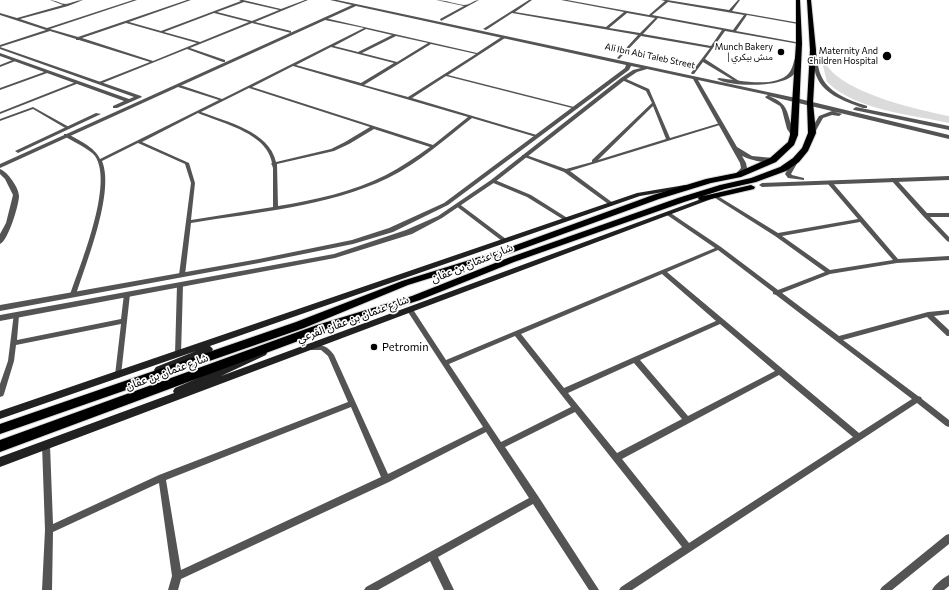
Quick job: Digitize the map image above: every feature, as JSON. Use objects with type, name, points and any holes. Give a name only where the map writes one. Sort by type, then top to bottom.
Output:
[{"type":"main road","name":"شارع عثمان بن عفان","points":[[0,446],[321,328],[416,298],[509,256],[694,186],[738,175],[773,160],[791,143],[794,134],[800,43],[798,0]]},
{"type":"main road","name":"شارع عثمان بن عفان","points":[[0,429],[300,324],[405,283],[509,256],[635,216],[701,193],[760,178],[783,169],[796,160],[805,149],[812,133],[810,101],[813,50],[809,0]]},
{"type":"main road","points":[[635,216],[662,212],[705,198],[762,185],[777,178],[796,160]]},
{"type":"main road","points":[[0,415],[639,194],[694,186]]},
{"type":"main road","name":"شارع عثمان بن عفان الفرعي","points":[[0,462],[714,196]]},
{"type":"main road","points":[[509,256],[424,292],[413,289],[413,286],[420,282],[509,256]]},
{"type":"main road","points":[[114,420],[342,319],[404,299],[408,294],[404,289],[396,291],[334,314],[300,324]]},
{"type":"main road","points":[[115,389],[294,313]]},
{"type":"street","points":[[52,0],[67,4]]},
{"type":"street","points":[[17,20],[82,0]]},
{"type":"street","points":[[0,47],[48,29],[136,0]]},
{"type":"street","points":[[77,39],[190,0]]},
{"type":"street","points":[[161,32],[242,0],[281,10]]},
{"type":"street","points":[[100,83],[306,0]]},
{"type":"street","name":"Ali Ibn Abi Taleb Street","points":[[332,0],[485,29],[620,58],[694,76]]},
{"type":"street","points":[[437,0],[466,6]]},
{"type":"street","points":[[441,20],[478,0]]},
{"type":"street","points":[[485,29],[531,0]]},
{"type":"street","points":[[562,0],[800,43],[798,56],[792,73],[789,76],[771,82],[738,82],[717,78]]},
{"type":"street","points":[[662,0],[798,23]]},
{"type":"street","points":[[730,11],[739,0]]},
{"type":"street","points":[[650,16],[667,1]]},
{"type":"street","points":[[0,166],[66,135],[326,20],[352,3]]},
{"type":"street","points":[[108,110],[224,61],[352,3]]},
{"type":"street","name":"Ali Ibn Abi Taleb Street","points":[[352,3],[628,66],[717,78],[796,98]]},
{"type":"street","points":[[699,6],[702,3]]},
{"type":"street","points":[[213,12],[290,32]]},
{"type":"street","points":[[512,12],[712,47]]},
{"type":"street","points":[[606,29],[626,12]]},
{"type":"street","points":[[0,14],[154,62]]},
{"type":"street","points":[[734,31],[746,14]]},
{"type":"street","points":[[620,58],[639,35],[657,17]]},
{"type":"street","points":[[326,20],[476,54]]},
{"type":"street","points":[[125,22],[200,43]]},
{"type":"street","points":[[99,161],[365,29]]},
{"type":"street","points":[[694,76],[699,66],[724,30]]},
{"type":"street","points":[[359,53],[395,36]]},
{"type":"street","points":[[408,99],[504,37]]},
{"type":"street","points":[[361,85],[430,43]]},
{"type":"street","points":[[331,46],[398,63]]},
{"type":"street","points":[[0,47],[138,97]]},
{"type":"street","points":[[186,48],[224,61]]},
{"type":"street","points":[[813,50],[817,60],[817,72],[820,81],[839,96],[881,112],[935,125],[949,130]]},
{"type":"street","points":[[0,54],[128,102]]},
{"type":"street","points":[[0,66],[16,60]]},
{"type":"street","points":[[703,60],[738,82]]},
{"type":"street","points":[[293,65],[538,136]]},
{"type":"street","points":[[0,308],[353,242],[391,230],[446,204],[576,108],[628,66],[635,71]]},
{"type":"street","points":[[699,66],[719,70]]},
{"type":"street","points":[[0,318],[335,256],[409,232],[440,217],[493,181],[635,71],[647,68]]},
{"type":"street","points":[[0,89],[48,72]]},
{"type":"street","points":[[445,75],[576,108]]},
{"type":"street","points":[[694,76],[771,98],[787,110],[788,128],[794,134]]},
{"type":"street","points":[[694,76],[743,163],[744,168],[738,175]]},
{"type":"street","points":[[623,80],[648,90],[669,140]]},
{"type":"street","points":[[0,113],[77,83]]},
{"type":"street","points":[[179,86],[222,100]]},
{"type":"street","points":[[727,86],[935,125]]},
{"type":"street","points":[[248,87],[432,146]]},
{"type":"street","points":[[810,101],[878,120],[949,136]]},
{"type":"street","points":[[593,162],[653,104]]},
{"type":"street","points":[[0,120],[33,108],[68,128]]},
{"type":"street","points":[[198,112],[238,128],[263,141],[273,156],[276,207]]},
{"type":"street","points":[[0,160],[101,113]]},
{"type":"street","points":[[812,133],[818,120],[824,115],[832,113],[878,120]]},
{"type":"street","points":[[188,222],[276,207],[352,191],[402,168],[471,117]]},
{"type":"street","points":[[566,171],[721,124]]},
{"type":"street","points":[[273,164],[332,150],[347,144],[374,127]]},
{"type":"street","points":[[949,130],[930,129],[949,136]]},
{"type":"street","points":[[66,135],[97,155],[104,170],[104,181],[97,220],[73,295]]},
{"type":"street","points":[[139,142],[187,163],[192,183],[182,275]]},
{"type":"street","points":[[731,144],[748,157],[757,160],[773,160]]},
{"type":"street","points":[[524,156],[566,171],[611,204]]},
{"type":"street","points":[[796,160],[788,174],[790,177],[798,179],[861,180],[949,178]]},
{"type":"street","points":[[0,172],[8,178],[16,195],[9,223],[0,242]]},
{"type":"street","points":[[893,179],[949,240]]},
{"type":"street","points":[[762,185],[830,183],[861,180]]},
{"type":"street","points":[[493,181],[529,196],[566,219]]},
{"type":"street","points":[[830,183],[896,261]]},
{"type":"street","points":[[714,196],[777,235],[829,272]]},
{"type":"street","points":[[458,205],[504,240]]},
{"type":"street","points":[[669,214],[719,248],[775,293],[918,399],[949,424]]},
{"type":"street","points":[[925,215],[949,215]]},
{"type":"street","points":[[777,235],[861,220]]},
{"type":"street","points":[[446,363],[719,248]]},
{"type":"street","points":[[775,293],[829,272],[896,261],[949,258]]},
{"type":"street","points":[[663,272],[859,438]]},
{"type":"street","points":[[178,354],[180,284]]},
{"type":"street","points":[[118,375],[127,294]]},
{"type":"street","points":[[410,310],[594,590]]},
{"type":"street","points":[[837,339],[928,314],[949,312]]},
{"type":"street","points":[[928,314],[949,334]]},
{"type":"street","points":[[0,394],[11,360],[16,315]]},
{"type":"street","points":[[13,343],[124,321]]},
{"type":"street","points":[[563,392],[721,321]]},
{"type":"street","points":[[517,334],[688,548]]},
{"type":"street","points":[[297,351],[319,346],[326,348],[331,354],[351,404],[386,478]]},
{"type":"street","points":[[636,360],[687,420]]},
{"type":"street","points":[[616,458],[780,371]]},
{"type":"street","points":[[624,590],[918,399]]},
{"type":"street","points":[[49,530],[162,478],[351,404]]},
{"type":"street","points":[[500,446],[576,408]]},
{"type":"street","points":[[178,576],[488,428]]},
{"type":"street","points":[[46,445],[49,530],[47,590]]},
{"type":"street","points":[[162,478],[178,576],[172,590]]},
{"type":"street","points":[[369,590],[535,499]]},
{"type":"street","points":[[885,590],[949,538]]},
{"type":"street","points":[[432,555],[448,590]]},
{"type":"street","points":[[937,590],[949,580]]},
{"type":"shaded area","points":[[822,62],[825,62],[833,73],[862,91],[900,104],[949,116],[949,123],[885,110],[854,99],[840,92],[827,82]]},
{"type":"place","name":"Munch Bakery | منش بيكري","points":[[781,52]]},
{"type":"place","name":"Maternity And Children Hospital","points":[[887,56]]},
{"type":"place","name":"Petromin","points":[[374,347]]}]
